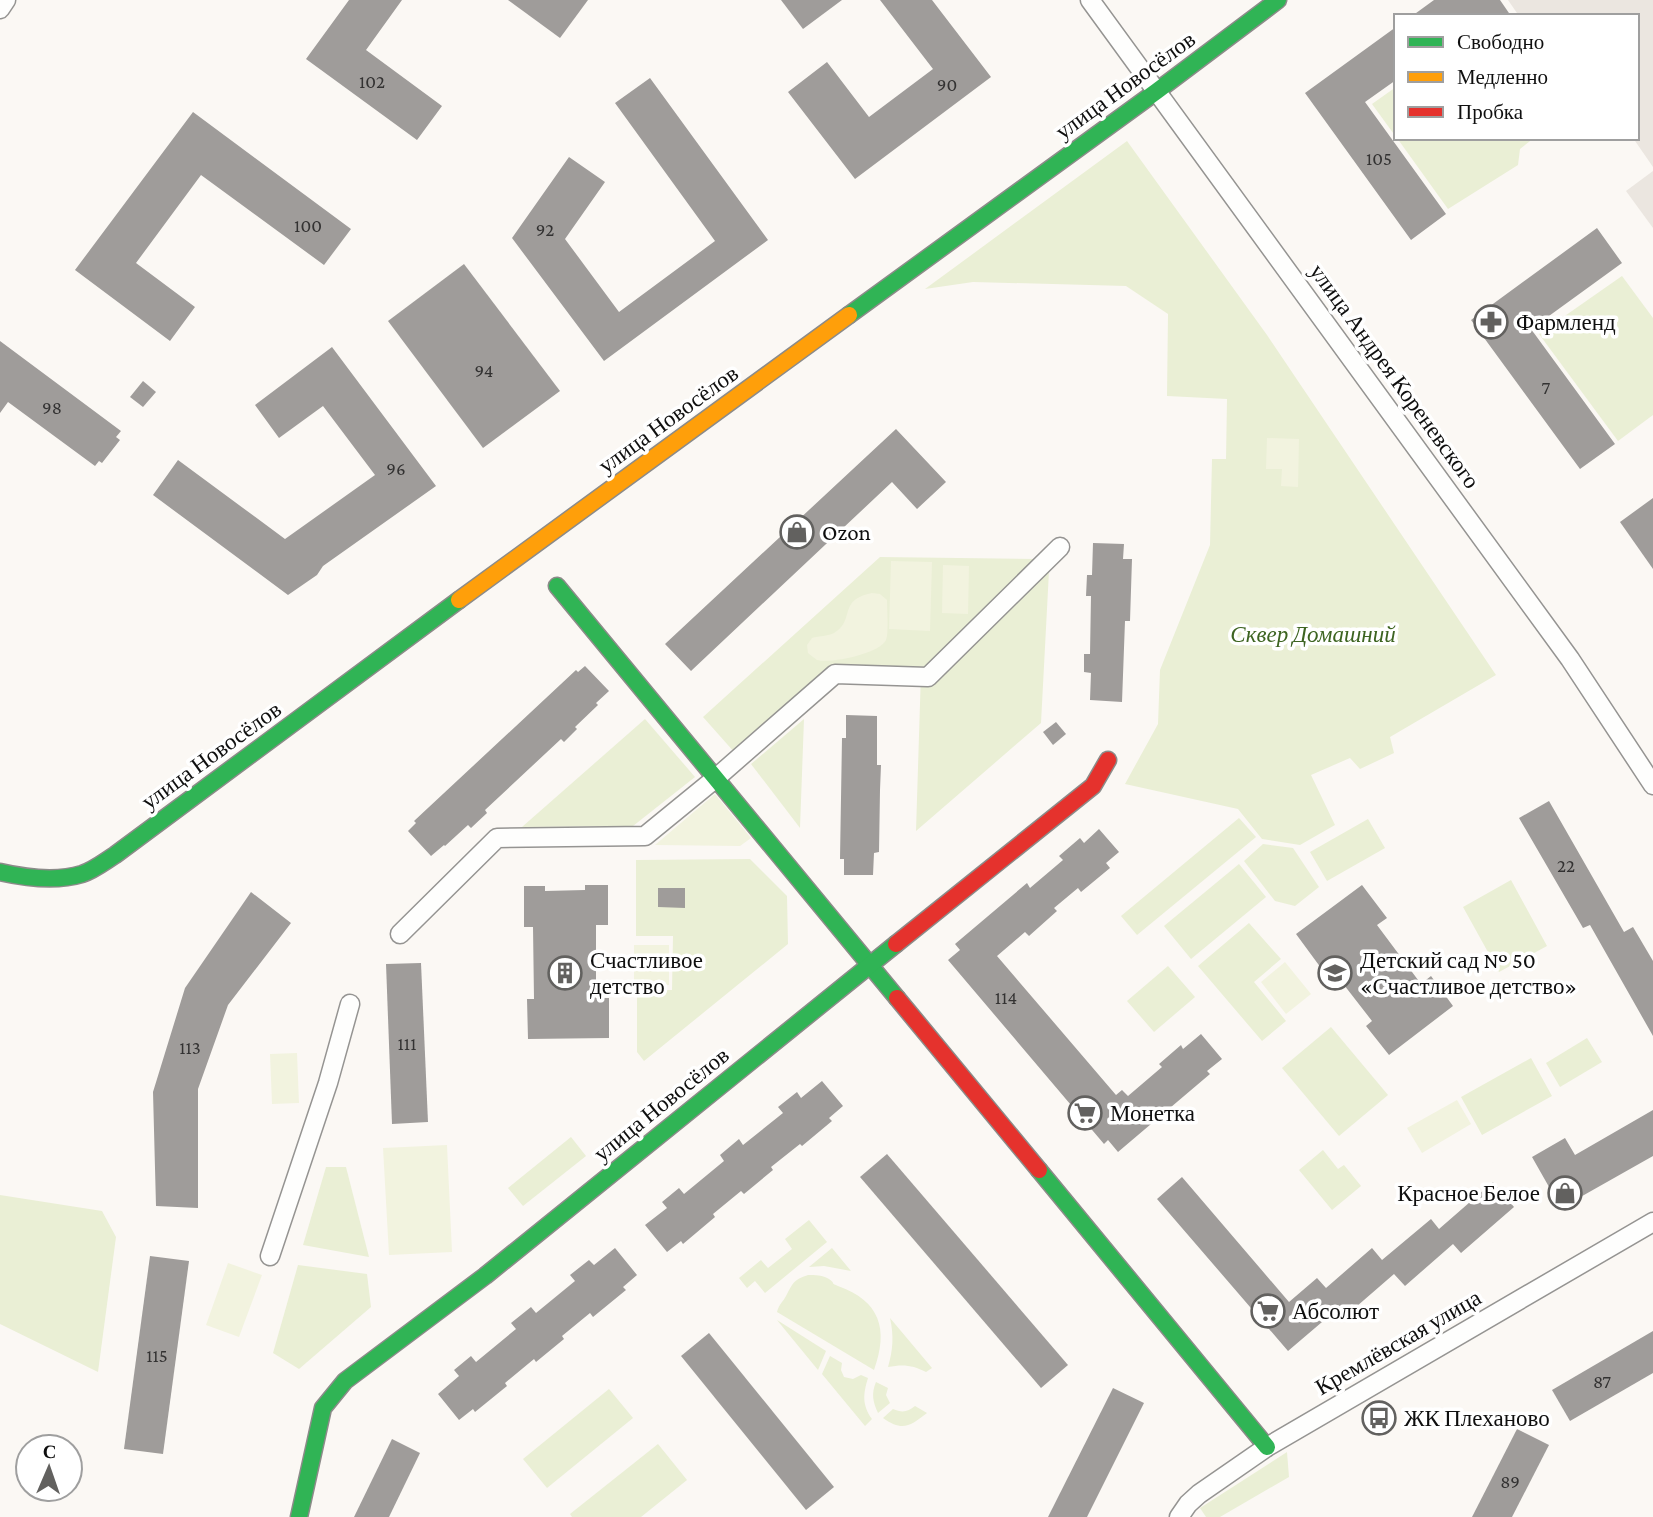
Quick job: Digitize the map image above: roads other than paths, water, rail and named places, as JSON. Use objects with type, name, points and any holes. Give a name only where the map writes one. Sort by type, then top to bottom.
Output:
[{"type":"street","points":[[0,9],[6,0]]},
{"type":"street","name":"улица Андрея Кореневского","points":[[1090,0],[1570,659],[1653,785]]},
{"type":"street","name":"улица Новосёлов","points":[[0,872],[50,878],[83,873],[115,855],[1278,0]]},
{"type":"street","points":[[400,934],[497,838],[645,836],[835,674],[928,677],[1060,547]]},
{"type":"street","points":[[557,586],[1267,1447]]},
{"type":"street","name":"улица Новосёлов","points":[[299,1517],[323,1408],[345,1381],[485,1276],[1093,786],[1108,760]]},
{"type":"street","points":[[270,1256],[328,1083],[350,1004]]},
{"type":"street","name":"Кремлёвская улица","points":[[1179,1517],[1199,1494],[1267,1447],[1653,1222]]},
{"type":"place","name":"Фармленд","points":[[1491,322]]},
{"type":"place","name":"Ozon","points":[[797,532]]},
{"type":"place","name":"Счастливое детство","points":[[565,973]]},
{"type":"place","name":"Детский сад № 50 «Счастливое детство»","points":[[1335,973]]},
{"type":"place","name":"Монетка","points":[[1085,1113]]},
{"type":"place","name":"Красное Белое","points":[[1565,1193]]},
{"type":"place","name":"Абсолют","points":[[1268,1311]]},
{"type":"place","name":"ЖК Плеханово","points":[[1379,1418]]},
{"type":"park label","name":"Сквер Домашний","points":[[1313,634]]}]
